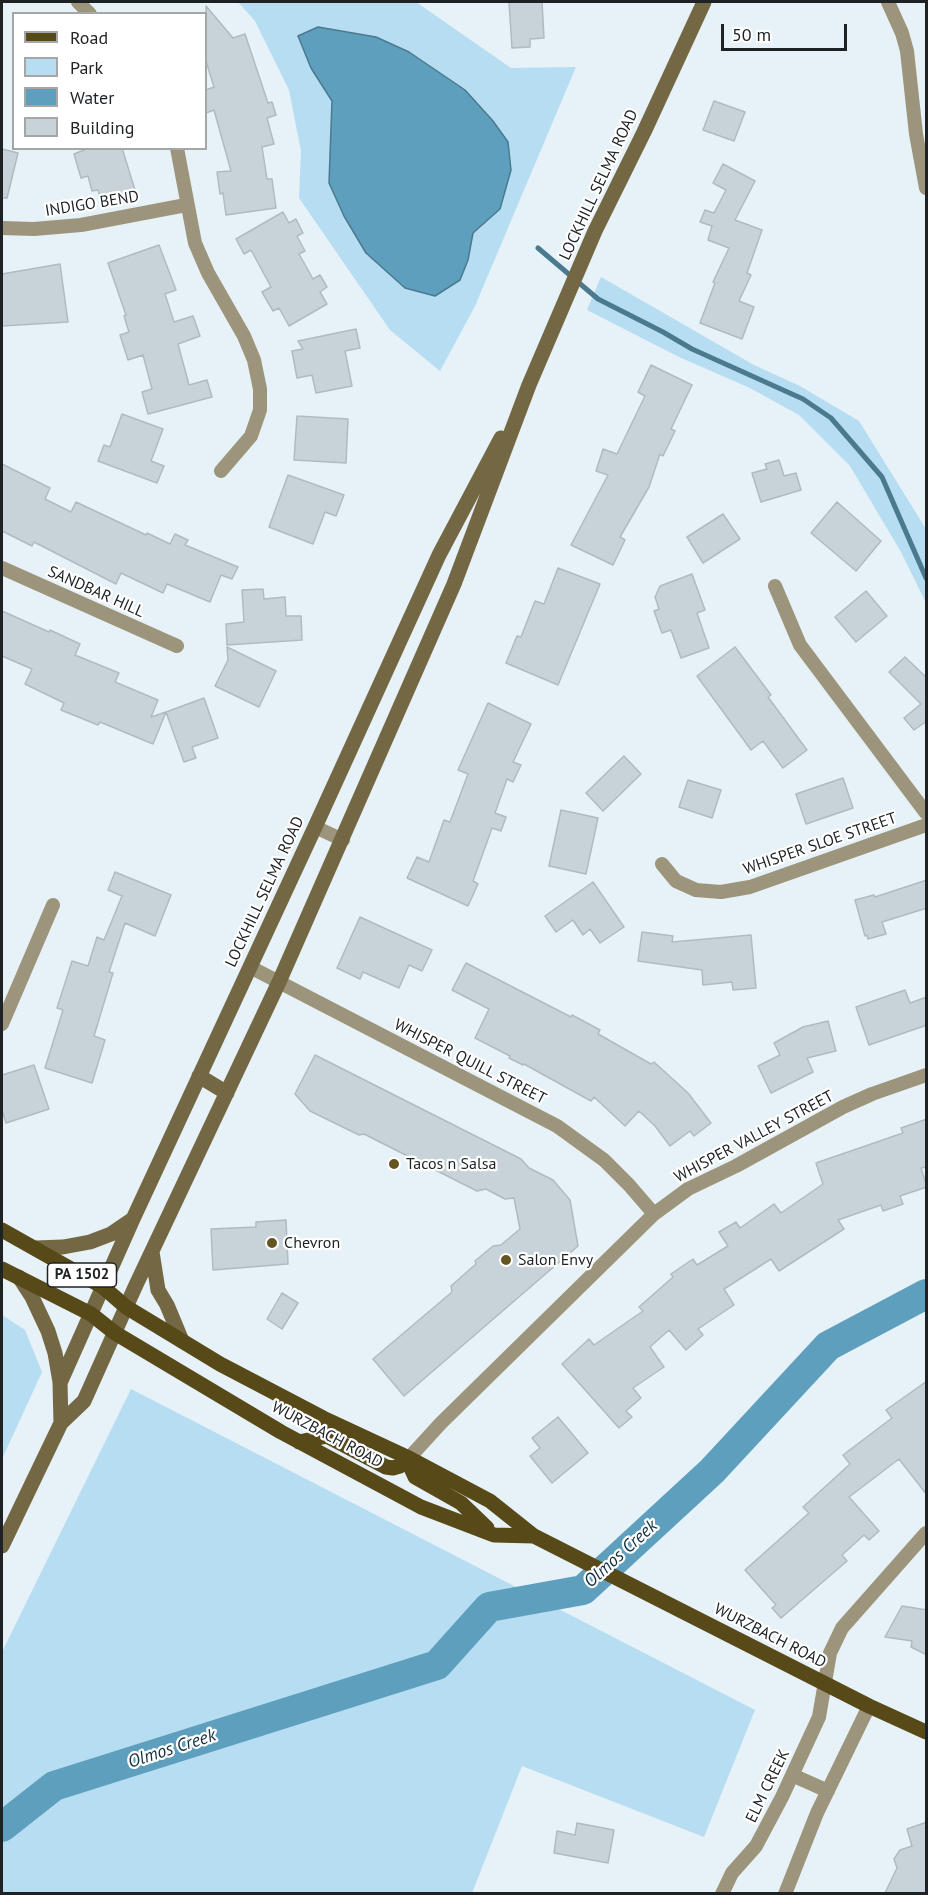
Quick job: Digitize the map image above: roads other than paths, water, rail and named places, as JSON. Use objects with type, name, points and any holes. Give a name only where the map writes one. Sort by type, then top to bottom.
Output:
[{"type":"main road","name":"LOCKHILL SELMA ROAD","points":[[2,1546],[61,1423],[84,1401],[152,1250],[279,982],[454,584],[529,385],[595,231],[704,2]]},
{"type":"main road","name":"LOCKHILL SELMA ROAD","points":[[61,1423],[60,1383],[133,1219],[438,555],[529,385]]},
{"type":"main road","points":[[199,1076],[226,1093]]},
{"type":"main road","points":[[35,1248],[63,1247],[90,1242],[111,1234],[133,1219]]},
{"type":"main road","name":"PA 1502","points":[[2,1230],[103,1287],[126,1307]]},
{"type":"main road","points":[[152,1250],[158,1290],[182,1341]]},
{"type":"main road","name":"PA 1502","points":[[2,1269],[91,1314],[115,1333]]},
{"type":"main road","points":[[19,1277],[32,1297],[48,1331],[55,1353],[60,1383]]},
{"type":"main road","name":"WURZBACH ROAD","points":[[126,1307],[182,1341],[314,1413],[409,1458],[490,1501],[534,1536],[869,1706],[927,1732]]},
{"type":"main road","name":"WURZBACH ROAD","points":[[115,1333],[299,1442],[422,1507],[494,1535],[534,1536]]},
{"type":"main road","points":[[299,1442],[327,1436],[386,1467],[400,1466],[409,1458]]},
{"type":"main road","points":[[409,1458],[415,1477],[461,1503],[494,1535]]},
{"type":"street","points":[[888,2],[899,25],[907,51],[916,134],[927,188]]},
{"type":"street","points":[[177,150],[195,243],[208,273],[244,336],[254,360],[260,389],[260,410],[250,436],[221,471]]},
{"type":"street","name":"INDIGO BEND","points":[[2,228],[34,229],[81,225],[186,205]]},
{"type":"street","name":"SANDBAR HILL","points":[[2,568],[177,646]]},
{"type":"street","points":[[775,586],[800,645],[927,813]]},
{"type":"street","name":"WHISPER SLOE STREET","points":[[662,864],[676,881],[696,890],[721,892],[750,887],[927,825]]},
{"type":"street","points":[[315,827],[343,840]]},
{"type":"street","points":[[2,1024],[53,905]]},
{"type":"street","name":"WHISPER QUILL STREET","points":[[250,968],[557,1126],[604,1160],[654,1215]]},
{"type":"street","name":"WHISPER VALLEY STREET","points":[[409,1458],[441,1423],[654,1215],[688,1189],[736,1166],[843,1107],[872,1094],[927,1075]]},
{"type":"street","name":"ELM CREEK","points":[[722,1893],[732,1873],[756,1846],[819,1717],[830,1653],[842,1628],[924,1540]]},
{"type":"street","points":[[785,1893],[800,1852],[869,1706]]},
{"type":"street","points":[[792,1775],[828,1791]]},
{"type":"water","points":[[318,27],[376,37],[409,52],[465,90],[493,121],[508,142],[511,170],[500,209],[473,233],[468,260],[460,280],[435,296],[405,288],[366,253],[344,216],[329,183],[332,101],[311,68],[298,36]]},
{"type":"waterway","points":[[538,248],[598,299],[692,349],[803,399],[831,418],[882,477],[926,578]]},
{"type":"waterway","name":"Olmos Creek","points":[[2,1827],[54,1786],[437,1665],[489,1607],[583,1590],[712,1471],[828,1346],[926,1294]]},
{"type":"place","name":"Tacos n Salsa","points":[[394,1164]]},
{"type":"place","name":"Chevron","points":[[272,1243]]},
{"type":"place","name":"Salon Envy","points":[[506,1260]]}]
